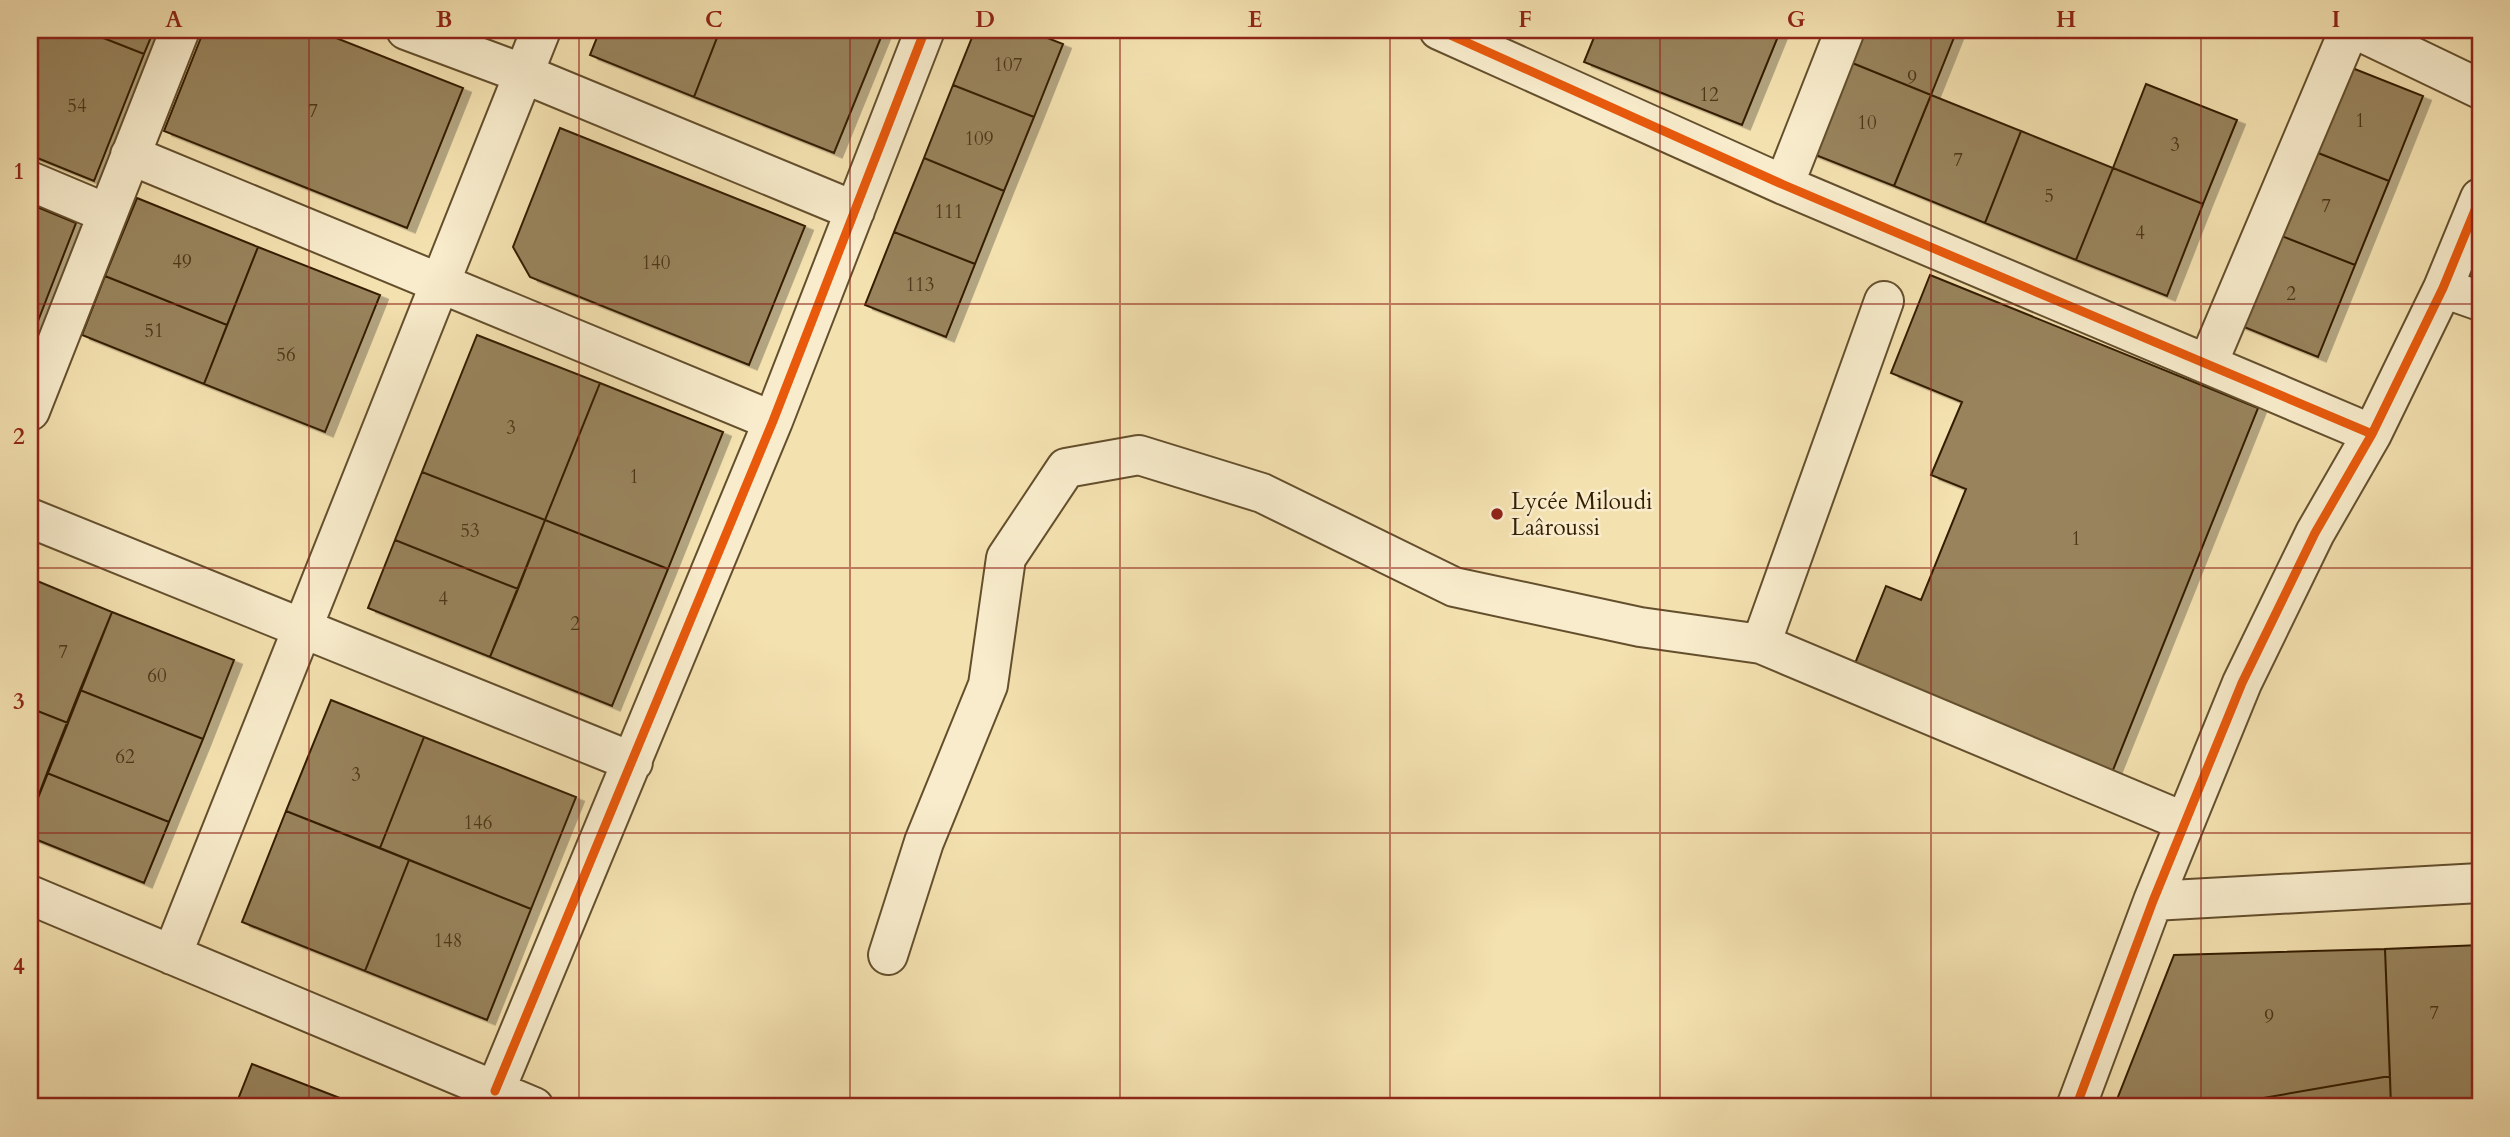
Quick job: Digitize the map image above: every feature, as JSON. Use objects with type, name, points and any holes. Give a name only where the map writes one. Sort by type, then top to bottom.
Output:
[{"type":"street","points":[[30,411],[180,30]]},
{"type":"street","points":[[407,30],[524,74],[855,211]]},
{"type":"street","points":[[172,955],[541,30]]},
{"type":"street","points":[[495,1091],[774,421],[925,30]]},
{"type":"street","points":[[1439,30],[1784,185],[2372,434]]},
{"type":"street","points":[[1784,185],[1845,30]]},
{"type":"street","points":[[2208,363],[2349,30]]},
{"type":"street","points":[[2357,30],[2480,89]]},
{"type":"street","points":[[130,156],[774,421]]},
{"type":"street","points":[[30,181],[106,213]]},
{"type":"street","points":[[2076,1107],[2153,901],[2242,683],[2315,533],[2372,434],[2442,288],[2480,198]]},
{"type":"street","points":[[2442,288],[2480,301]]},
{"type":"street","points":[[1761,644],[1884,301]]},
{"type":"street","points":[[888,955],[924,842],[988,685],[1006,558],[1066,468],[1139,454],[1262,494],[1454,587],[1640,627],[1761,644],[2185,822]]},
{"type":"street","points":[[30,518],[633,762]]},
{"type":"street","points":[[2153,901],[2480,883]]},
{"type":"street","points":[[30,895],[534,1107]]},
{"type":"building","points":[[32,30],[83,30],[144,54],[94,181],[30,155]]},
{"type":"building","points":[[83,30],[154,30],[144,54]]},
{"type":"building","points":[[204,30],[316,30],[463,88],[407,228],[164,131]]},
{"type":"building","points":[[600,30],[720,30],[694,97],[590,55]]},
{"type":"building","points":[[720,30],[884,30],[834,153],[694,97]]},
{"type":"building","points":[[975,30],[1027,30],[1063,44],[1034,117],[953,85]]},
{"type":"building","points":[[1597,30],[1768,30],[1779,34],[1742,125],[1584,62]]},
{"type":"building","points":[[1851,30],[1957,30],[1931,95],[1840,58]]},
{"type":"building","points":[[1840,58],[1931,95],[1894,186],[1803,150]]},
{"type":"building","points":[[2332,60],[2423,96],[2389,181],[2298,145]]},
{"type":"building","points":[[2146,84],[2237,120],[2203,204],[2113,168]]},
{"type":"building","points":[[953,85],[1034,117],[1004,191],[924,158]]},
{"type":"building","points":[[1931,95],[2021,131],[1985,223],[1894,186]]},
{"type":"building","points":[[560,128],[805,226],[749,365],[530,277],[513,247]]},
{"type":"building","points":[[2021,131],[2113,168],[2076,260],[1985,223]]},
{"type":"building","points":[[2298,145],[2389,181],[2355,265],[2264,229]]},
{"type":"building","points":[[924,158],[1004,191],[975,264],[894,232]]},
{"type":"building","points":[[2113,168],[2203,204],[2167,296],[2076,260]]},
{"type":"building","points":[[137,198],[258,247],[227,325],[105,276]]},
{"type":"building","points":[[30,204],[76,223],[38,321],[30,318]]},
{"type":"building","points":[[2264,229],[2355,265],[2318,357],[2227,320]]},
{"type":"building","points":[[894,232],[975,264],[946,337],[865,305]]},
{"type":"building","points":[[258,247],[380,295],[325,432],[204,384]]},
{"type":"building","points":[[1930,275],[2258,408],[2111,775],[1852,671],[1886,586],[1921,600],[1966,489],[1931,475],[1962,402],[1891,373]]},
{"type":"building","points":[[105,276],[227,325],[204,384],[82,335]]},
{"type":"building","points":[[30,318],[38,321],[30,340]]},
{"type":"building","points":[[477,335],[600,383],[545,520],[422,472]]},
{"type":"building","points":[[600,383],[723,432],[668,569],[545,520]]},
{"type":"building","points":[[422,472],[545,520],[518,589],[395,540]]},
{"type":"building","points":[[545,520],[668,569],[612,706],[490,657]]},
{"type":"building","points":[[395,540],[518,589],[490,657],[368,608]]},
{"type":"building","points":[[30,578],[112,612],[68,723],[30,708]]},
{"type":"building","points":[[112,612],[234,660],[203,739],[80,690]]},
{"type":"building","points":[[80,690],[203,739],[169,822],[47,773]]},
{"type":"building","points":[[331,700],[424,737],[380,848],[286,811]]},
{"type":"building","points":[[30,708],[68,723],[30,818]]},
{"type":"building","points":[[424,737],[576,797],[531,909],[380,848]]},
{"type":"building","points":[[47,773],[169,822],[144,883],[30,837],[30,818]]},
{"type":"building","points":[[286,811],[409,860],[365,971],[242,922]]},
{"type":"building","points":[[409,860],[531,909],[487,1020],[365,971]]},
{"type":"building","points":[[2480,945],[2480,1097],[2418,1107],[2391,1107],[2385,949]]},
{"type":"building","points":[[2385,949],[2390,1076],[2211,1107],[2114,1107],[2174,955]]},
{"type":"building","points":[[252,1064],[363,1107],[235,1107]]},
{"type":"building","points":[[2390,1076],[2391,1107],[2211,1107]]},
{"type":"building","points":[[2480,1097],[2480,1107],[2418,1107]]},
{"type":"cycle path","points":[[495,1091],[773,421],[925,30]]},
{"type":"cycle path","points":[[1439,30],[1784,185],[2372,434]]},
{"type":"cycle path","points":[[2076,1107],[2153,901],[2242,683],[2315,533],[2372,434],[2443,288],[2480,198]]},
{"type":"place","name":"Lycée Miloudi Laâroussi","points":[[1497,514]]}]
